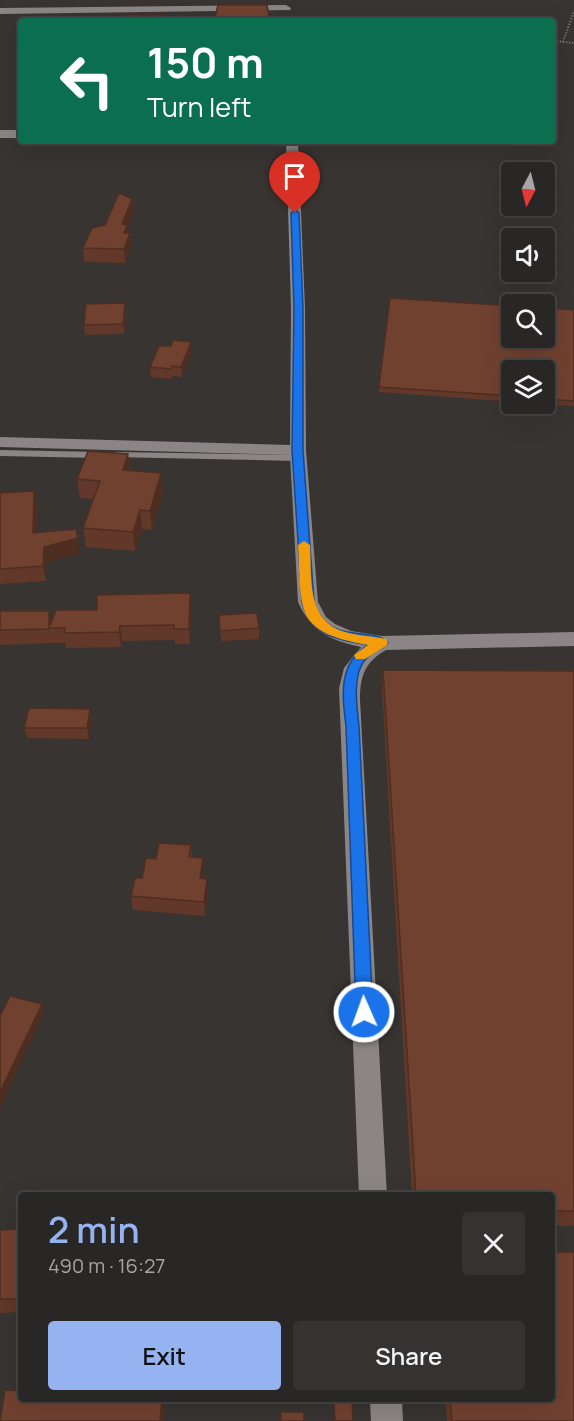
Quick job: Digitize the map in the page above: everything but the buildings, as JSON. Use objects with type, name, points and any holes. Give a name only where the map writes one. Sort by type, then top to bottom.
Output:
[{"type":"street","points":[[0,11],[285,4]]},
{"type":"street","points":[[0,134],[18,134]]},
{"type":"street","points":[[292,144],[298,308],[298,454],[308,602],[312,614],[324,627],[341,636],[382,643],[574,639]]},
{"type":"street","points":[[0,442],[298,454]]},
{"type":"street","points":[[373,1192],[349,698],[353,668],[361,656],[382,643]]},
{"type":"street","points":[[386,1402],[387,1421]]},
{"type":"lane","points":[[0,453],[298,454]]},
{"type":"path","points":[[563,42],[574,11]]},
{"type":"path","points":[[556,41],[574,43]]},
{"type":"slow traffic","points":[[304,545],[308,602],[312,614],[324,627],[341,636],[382,643],[361,655]]},
{"type":"route","points":[[295,213],[298,308],[297,450],[308,602],[312,614],[324,627],[341,636],[382,643],[361,656],[353,668],[349,698],[364,1012]]}]
